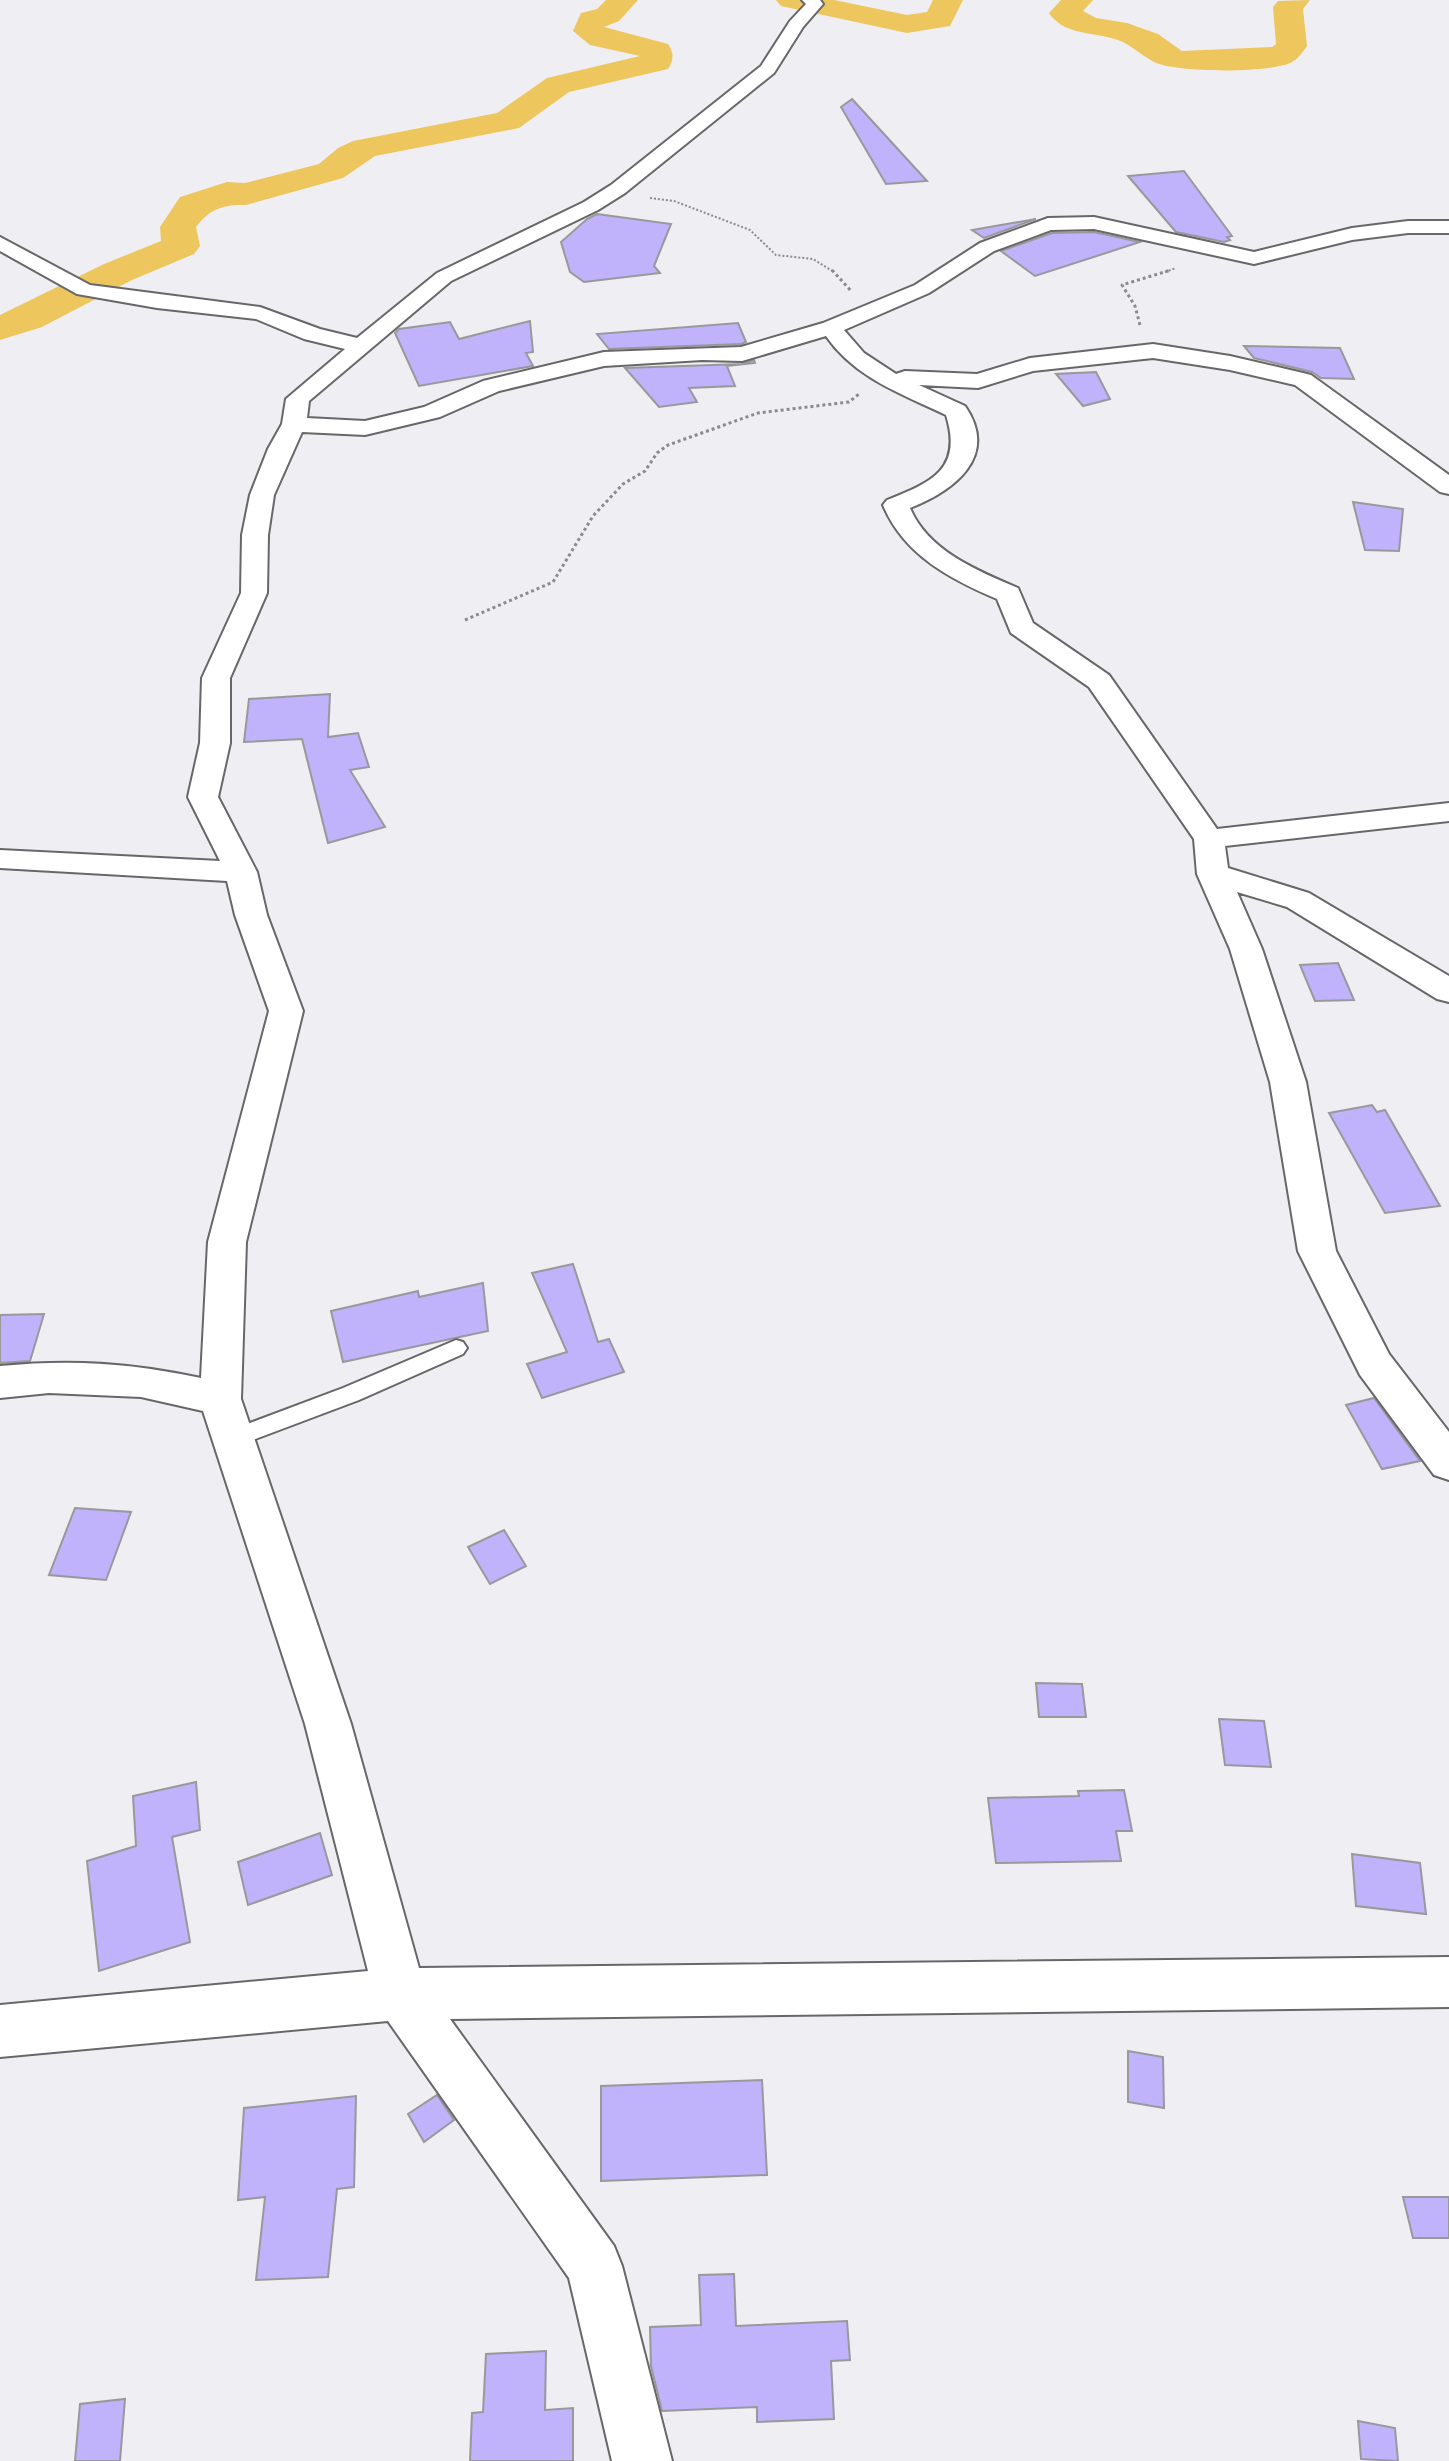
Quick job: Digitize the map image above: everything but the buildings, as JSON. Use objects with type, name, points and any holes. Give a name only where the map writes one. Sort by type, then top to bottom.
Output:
[{"type":"street","points":[[642,2461],[594,2266],[400,1994],[328,1724],[220,1399],[227,1242],[286,1011],[251,915],[241,872],[203,797],[215,743],[216,678],[254,593],[255,535],[262,495],[280,449],[294,424],[298,399],[444,277],[591,206],[618,189],[768,69],[796,24],[815,4],[810,0]]},
{"type":"street","points":[[294,424],[365,428],[432,412],[491,386],[604,359],[702,353],[742,354],[831,328],[922,289],[987,247],[1048,224],[1094,223],[1254,258],[1352,234],[1408,227],[1449,227]]},
{"type":"street","points":[[0,243],[84,290],[157,302],[260,313],[312,334],[361,346]]},
{"type":"street","points":[[831,328],[871,370],[907,391],[957,411],[966,434],[966,457],[948,478],[918,497],[896,505],[900,521],[959,573],[1009,594],[1021,627],[1099,681],[1209,839],[1213,874],[1246,949],[1288,1082],[1317,1251],[1374,1364],[1449,1463]]},
{"type":"street","points":[[871,370],[918,381],[978,381],[1030,365],[1153,351],[1303,380],[1449,487]]},
{"type":"street","points":[[1209,839],[1449,812]]},
{"type":"street","points":[[0,859],[241,872]]},
{"type":"street","points":[[1213,874],[1298,900],[1449,991]]},
{"type":"street","points":[[0,1382],[49,1377],[141,1381],[220,1399]]},
{"type":"street","points":[[0,2031],[400,1994],[1449,1982]]},
{"type":"lane","points":[[234,1438],[351,1394],[456,1348]]},
{"type":"path","points":[[618,189],[674,201],[750,230],[776,255],[819,258],[835,270],[858,299],[885,303]]},
{"type":"path","points":[[1153,351],[1142,338],[1135,306],[1122,285],[1227,252]]},
{"type":"path","points":[[465,620],[553,582],[593,516],[623,484],[645,471],[657,453],[668,445],[758,413],[849,402],[865,389],[871,370]]},
{"type":"waterway","points":[[0,328],[28,319],[118,272],[181,246],[178,227],[193,205],[227,193],[246,194],[331,171],[350,155],[365,148],[507,121],[558,85],[657,62],[657,51],[601,38],[588,31],[592,19],[608,15],[623,0]]},
{"type":"waterway","points":[[791,0],[907,24],[939,20],[948,0]]},
{"type":"waterway","points":[[1078,0],[1064,13],[1089,26],[1116,29],[1147,41],[1164,55],[1180,60],[1218,61],[1281,56],[1292,46],[1288,7],[1295,0]]}]
